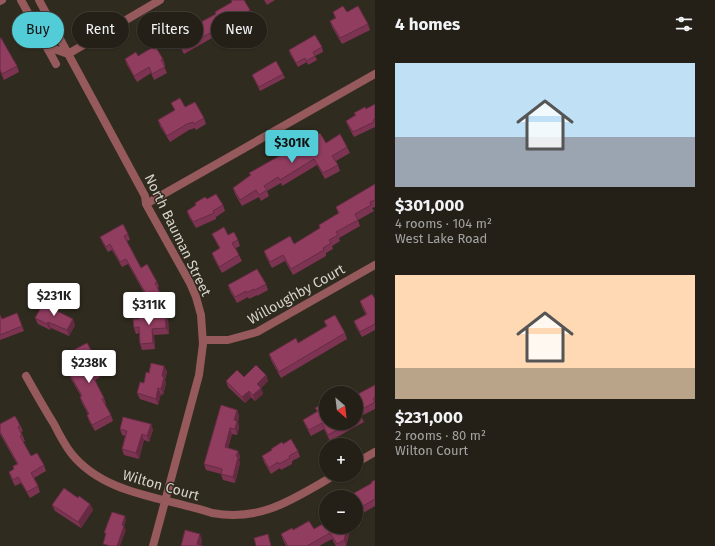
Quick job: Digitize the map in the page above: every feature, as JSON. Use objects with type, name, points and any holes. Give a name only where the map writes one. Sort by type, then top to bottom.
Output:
[{"type":"street","points":[[21,0],[28,12]]},
{"type":"street","name":"North Bauman Street","points":[[39,0],[145,196],[146,204],[190,283],[200,310],[203,340],[199,374],[153,546]]},
{"type":"street","points":[[52,48],[68,54],[160,0]]},
{"type":"street","points":[[47,48],[56,64]]},
{"type":"street","points":[[146,204],[375,74]]},
{"type":"street","name":"Willoughby Court","points":[[203,340],[228,340],[257,332],[375,264]]},
{"type":"street","name":"Wilton Court","points":[[26,376],[62,440],[80,463],[108,482],[122,488],[217,514],[247,515],[267,511],[281,505],[322,482]]},
{"type":"street","points":[[363,459],[375,452]]},
{"type":"building","points":[[231,0],[244,0],[250,10],[247,12],[215,12],[232,2]]},
{"type":"building","points":[[343,6],[347,12],[358,6],[368,24],[340,38],[330,21],[336,18],[333,12]]},
{"type":"building","points":[[211,17],[211,32],[203,37],[203,21]]},
{"type":"building","points":[[315,35],[322,47],[313,52],[315,56],[306,61],[305,58],[296,63],[289,50]]},
{"type":"building","points":[[0,38],[17,66],[2,74],[0,69]]},
{"type":"building","points":[[152,48],[156,48],[163,59],[161,60],[165,67],[152,74],[149,67],[134,76],[125,59],[136,52],[138,56]]},
{"type":"building","points":[[276,61],[283,74],[259,87],[252,75]]},
{"type":"building","points":[[180,98],[185,107],[195,102],[204,118],[194,124],[193,122],[187,124],[167,136],[158,120],[175,110],[171,103]]},
{"type":"building","points":[[375,104],[374,122],[353,132],[346,121],[356,115],[354,113]]},
{"type":"building","points":[[320,133],[326,143],[340,134],[347,147],[332,156],[338,165],[323,173],[314,159],[280,180],[278,177],[264,186],[267,190],[259,195],[256,190],[240,200],[233,188],[251,175],[249,173]]},
{"type":"building","points":[[375,184],[375,200],[370,202],[371,205],[355,214],[358,220],[336,232],[338,235],[329,240],[331,243],[323,248],[324,250],[291,269],[283,255],[270,262],[264,251],[290,236],[294,244],[320,228],[319,225],[339,213],[336,207]]},
{"type":"building","points":[[216,194],[223,205],[213,211],[214,213],[193,222],[187,211],[196,205],[195,203],[205,197],[207,199]]},
{"type":"building","points":[[123,224],[128,234],[124,236],[141,268],[147,264],[157,282],[155,283],[160,293],[149,299],[126,259],[120,262],[110,244],[106,247],[100,237]]},
{"type":"building","points":[[224,227],[228,235],[234,232],[238,240],[232,243],[239,255],[219,267],[212,253],[220,248],[212,234]]},
{"type":"building","points":[[257,269],[266,284],[255,290],[254,289],[246,293],[246,291],[235,297],[228,285]]},
{"type":"building","points":[[372,294],[375,299],[375,324],[360,332],[354,321],[367,314],[360,301]]},
{"type":"building","points":[[43,304],[73,319],[67,330],[48,322],[47,324],[35,318]]},
{"type":"building","points":[[17,313],[22,326],[0,335],[0,315],[2,319]]},
{"type":"building","points":[[165,313],[166,328],[152,329],[153,343],[140,344],[139,327],[134,328],[133,319],[139,319],[139,315]]},
{"type":"building","points":[[335,315],[345,333],[279,372],[269,354],[296,338],[298,343],[327,326],[324,321]]},
{"type":"building","points":[[87,343],[98,362],[94,364],[98,371],[92,375],[104,398],[102,399],[111,415],[92,425],[87,415],[89,414],[80,397],[82,396],[68,371],[78,366],[70,352]]},
{"type":"building","points":[[151,363],[164,366],[162,376],[164,377],[161,389],[158,388],[156,399],[137,393],[140,382],[144,383],[146,372],[149,373]]},
{"type":"building","points":[[256,365],[266,375],[257,384],[261,388],[253,395],[249,391],[242,397],[226,381],[237,370],[244,377]]},
{"type":"building","points":[[375,385],[375,397],[373,399],[375,402],[363,409],[363,391]]},
{"type":"building","points":[[221,405],[237,410],[234,420],[237,421],[235,429],[230,428],[225,447],[238,451],[233,477],[221,474],[222,469],[204,464]]},
{"type":"building","points":[[319,406],[319,425],[309,430],[303,420],[318,411],[315,408]]},
{"type":"building","points":[[15,416],[20,425],[18,427],[22,435],[20,436],[31,456],[37,453],[44,465],[31,473],[38,486],[27,492],[18,477],[13,480],[9,472],[14,469],[13,466],[18,464],[0,432],[0,424]]},
{"type":"building","points":[[123,417],[151,424],[147,436],[142,434],[136,453],[122,449],[127,431],[120,429]]},
{"type":"building","points":[[326,430],[337,430],[328,435]]},
{"type":"building","points":[[291,439],[298,451],[289,456],[290,458],[279,464],[278,462],[269,468],[262,456],[282,442],[283,444]]},
{"type":"building","points":[[375,480],[375,499],[363,506],[363,490],[360,490],[372,483],[371,482]]},
{"type":"building","points":[[64,488],[90,504],[78,522],[52,505]]},
{"type":"building","points":[[112,512],[125,516],[122,525],[124,526],[117,546],[103,544],[106,533],[104,533]]},
{"type":"building","points":[[309,521],[314,529],[319,526],[319,534],[328,534],[307,546],[288,546],[281,534],[292,528],[293,530]]},
{"type":"building","points":[[185,530],[200,534],[197,544],[203,546],[181,546]]},
{"type":"building","points":[[268,534],[271,546],[256,546],[254,538]]},
{"type":"building","points":[[331,534],[346,534],[344,540],[337,544]]}]
